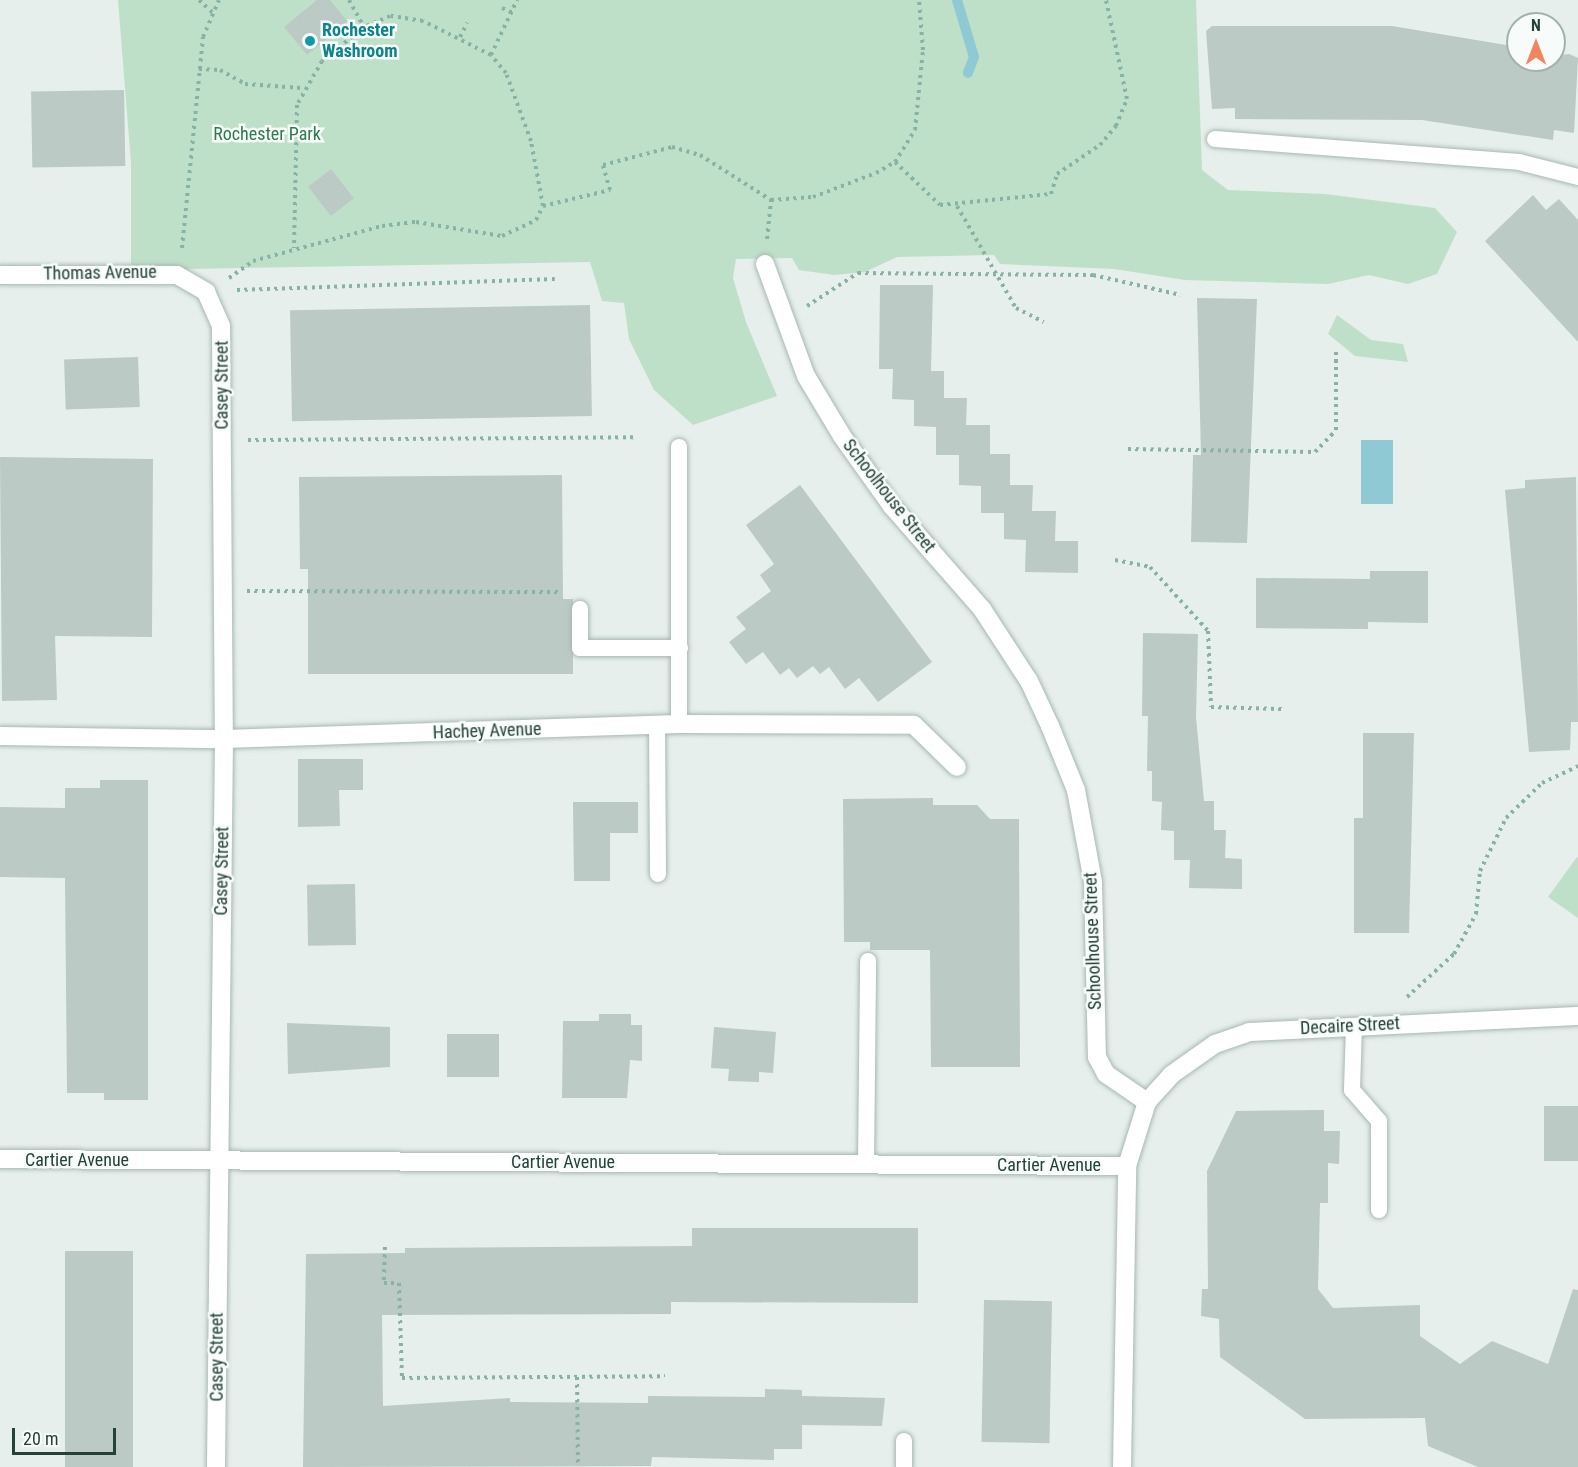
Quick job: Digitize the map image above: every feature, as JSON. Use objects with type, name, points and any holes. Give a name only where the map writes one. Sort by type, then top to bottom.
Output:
[{"type":"street","name":"Schoolhouse Street","points":[[765,264],[806,376],[842,436],[891,505],[982,609],[1038,699],[1076,789],[1088,845],[1096,919],[1097,1058],[1106,1074],[1147,1102]]},
{"type":"street","name":"Thomas Avenue","points":[[0,275],[156,272],[197,284]]},
{"type":"street","name":"Casey Street","points":[[197,284],[213,301],[221,326],[224,739],[217,1160],[216,1467]]},
{"type":"street","name":"Hachey Avenue","points":[[0,736],[224,739],[679,724],[914,725],[957,767]]},
{"type":"street","name":"Decaire Street","points":[[1147,1102],[1184,1064],[1226,1039],[1262,1030],[1578,1016]]},
{"type":"street","points":[[1122,1467],[1127,1166],[1147,1102]]},
{"type":"street","name":"Cartier Avenue","points":[[0,1159],[1127,1166]]},
{"type":"lane","points":[[1215,140],[1469,157],[1542,166],[1578,177]]},
{"type":"lane","points":[[679,447],[679,724]]},
{"type":"lane","points":[[580,609],[580,648],[680,648]]},
{"type":"lane","points":[[657,725],[658,874]]},
{"type":"lane","points":[[866,1164],[868,961]]},
{"type":"lane","points":[[1354,1026],[1352,1090],[1378,1121],[1378,1210]]},
{"type":"lane","points":[[904,1441],[904,1467]]},
{"type":"path","points":[[199,0],[212,12]]},
{"type":"path","points":[[182,248],[199,69],[212,12],[219,0]]},
{"type":"path","points":[[349,0],[364,27]]},
{"type":"path","points":[[491,55],[518,0]]},
{"type":"path","points":[[543,206],[610,190],[603,165],[672,147],[700,155],[771,200],[835,191],[895,162],[915,130],[920,108],[919,0]]},
{"type":"path","points":[[895,162],[940,205],[957,206],[1051,194],[1057,174],[1100,145],[1116,126],[1127,99],[1106,0]]},
{"type":"path","points":[[502,8],[513,13]]},
{"type":"path","points":[[229,278],[253,261],[294,248],[416,222],[502,236],[536,220],[543,206],[520,108],[491,55],[460,37],[407,17],[390,16],[364,27],[322,61],[302,88],[297,105],[294,248]]},
{"type":"path","points":[[460,37],[466,23]]},
{"type":"path","points":[[199,69],[220,70],[245,84],[302,88]]},
{"type":"path","points":[[765,264],[771,200]]},
{"type":"path","points":[[957,206],[1016,308],[1044,322]]},
{"type":"path","points":[[806,307],[858,273],[1093,275],[1181,295]]},
{"type":"path","points":[[237,290],[555,279]]},
{"type":"path","points":[[1128,449],[1315,452],[1336,430],[1336,352]]},
{"type":"path","points":[[247,440],[637,437]]},
{"type":"path","points":[[1115,560],[1150,567],[1208,631],[1211,706],[1282,709]]},
{"type":"path","points":[[223,591],[579,592],[580,609]]},
{"type":"path","points":[[1407,998],[1454,954],[1476,914],[1480,871],[1506,818],[1542,783],[1578,766]]},
{"type":"path","points":[[385,1247],[384,1283],[399,1283],[402,1378],[665,1376]]},
{"type":"path","points":[[577,1377],[578,1467]]},
{"type":"green space","name":"Rochester Park","points":[[118,0],[1196,0],[1202,170],[1228,190],[1325,194],[1435,208],[1457,232],[1437,274],[1408,284],[1369,275],[1328,284],[1185,280],[1114,269],[1000,264],[994,255],[897,257],[865,272],[834,275],[799,270],[792,258],[736,259],[733,278],[746,322],[777,396],[693,425],[654,390],[629,339],[624,303],[602,301],[590,262],[131,270],[131,163]]},
{"type":"green space","points":[[1337,315],[1371,340],[1403,344],[1408,362],[1355,356],[1328,334]]},
{"type":"green space","points":[[1578,858],[1578,918],[1548,897]]},
{"type":"water","points":[[1361,440],[1393,440],[1393,504],[1361,504]]},
{"type":"building","name":"Rochester Washroom","points":[[317,0],[330,0],[348,22],[307,55],[284,27]]},
{"type":"building","points":[[1212,26],[1392,26],[1506,45],[1506,72],[1566,72],[1566,54],[1569,54],[1578,58],[1574,133],[1554,130],[1553,140],[1422,120],[1235,119],[1235,108],[1212,109],[1206,31]]},
{"type":"building","points":[[124,90],[125,166],[32,168],[31,92]]},
{"type":"building","points":[[331,169],[354,198],[331,216],[308,187]]},
{"type":"building","points":[[1533,195],[1546,210],[1559,199],[1578,220],[1578,342],[1485,241]]},
{"type":"building","points":[[880,285],[933,285],[931,371],[944,371],[944,398],[967,398],[966,425],[990,425],[990,454],[1010,454],[1010,485],[1033,485],[1032,511],[1056,511],[1055,541],[1078,541],[1078,573],[1025,572],[1026,540],[1004,539],[1004,513],[981,513],[981,486],[959,485],[959,455],[936,455],[936,427],[914,426],[914,400],[892,399],[893,369],[879,369]]},
{"type":"building","points":[[1197,298],[1257,299],[1247,543],[1191,542],[1193,455],[1201,455]]},
{"type":"building","points":[[590,305],[592,416],[292,421],[290,310]]},
{"type":"building","points":[[138,357],[140,407],[66,410],[64,360]]},
{"type":"building","points":[[0,457],[153,459],[152,637],[55,636],[57,700],[2,701]]},
{"type":"building","points":[[562,475],[563,599],[573,599],[573,674],[308,674],[308,569],[300,569],[299,477]]},
{"type":"building","points":[[1576,477],[1578,722],[1571,722],[1570,750],[1529,752],[1505,490],[1525,488],[1525,480]]},
{"type":"building","points":[[800,485],[932,662],[878,702],[859,678],[845,689],[829,667],[820,674],[813,666],[797,678],[789,668],[780,675],[763,652],[746,664],[729,642],[746,629],[736,617],[771,591],[760,575],[774,564],[746,525]]},
{"type":"building","points":[[1370,571],[1428,571],[1428,623],[1368,622],[1368,629],[1256,628],[1256,578],[1370,579]]},
{"type":"building","points":[[1143,633],[1198,634],[1196,717],[1204,801],[1214,801],[1214,830],[1226,830],[1225,858],[1242,859],[1242,889],[1189,888],[1190,860],[1174,860],[1174,831],[1161,830],[1162,802],[1152,801],[1152,771],[1147,771],[1148,716],[1142,716]]},
{"type":"building","points":[[1363,733],[1414,733],[1409,933],[1354,933],[1354,818],[1363,818]]},
{"type":"building","points":[[298,759],[363,759],[363,790],[339,790],[340,826],[298,827]]},
{"type":"building","points":[[100,780],[148,780],[148,1100],[104,1100],[104,1093],[67,1093],[65,878],[0,877],[0,807],[65,808],[65,788],[100,788]]},
{"type":"building","points":[[933,798],[933,805],[977,805],[990,819],[1019,819],[1020,1067],[931,1067],[930,950],[870,950],[870,942],[844,942],[843,799]]},
{"type":"building","points":[[573,802],[638,802],[638,833],[610,833],[610,881],[574,881]]},
{"type":"building","points":[[355,884],[356,945],[308,946],[307,885]]},
{"type":"building","points":[[599,1014],[631,1014],[631,1025],[642,1025],[642,1061],[630,1060],[627,1098],[562,1098],[563,1021],[599,1021]]},
{"type":"building","points":[[287,1023],[390,1027],[390,1067],[288,1074]]},
{"type":"building","points":[[714,1027],[776,1032],[773,1073],[759,1072],[759,1082],[728,1081],[729,1069],[711,1068]]},
{"type":"building","points":[[447,1034],[499,1034],[499,1077],[447,1077]]},
{"type":"building","points":[[1544,1106],[1578,1106],[1578,1161],[1544,1161]]},
{"type":"building","points":[[1324,1110],[1324,1131],[1340,1131],[1339,1164],[1328,1163],[1328,1203],[1320,1203],[1318,1289],[1333,1308],[1420,1305],[1420,1336],[1460,1364],[1492,1341],[1548,1364],[1573,1289],[1578,1290],[1578,1467],[1478,1467],[1428,1446],[1425,1418],[1305,1419],[1220,1357],[1219,1319],[1201,1316],[1202,1289],[1208,1289],[1207,1171],[1236,1111]]},
{"type":"building","points":[[692,1228],[918,1228],[918,1303],[671,1302],[671,1314],[382,1315],[383,1406],[510,1398],[510,1402],[648,1403],[648,1396],[765,1397],[765,1389],[802,1390],[802,1396],[885,1398],[882,1426],[802,1425],[802,1449],[774,1449],[774,1460],[652,1457],[651,1466],[303,1467],[306,1254],[405,1253],[405,1248],[692,1246]]},
{"type":"building","points":[[65,1251],[133,1251],[133,1467],[65,1467]]},
{"type":"building","points":[[984,1300],[1052,1301],[1050,1443],[982,1442]]},
{"type":"waterway","points":[[957,0],[974,57],[968,73]]},
{"type":"place","name":"Rochester Washroom","points":[[310,41]]}]
